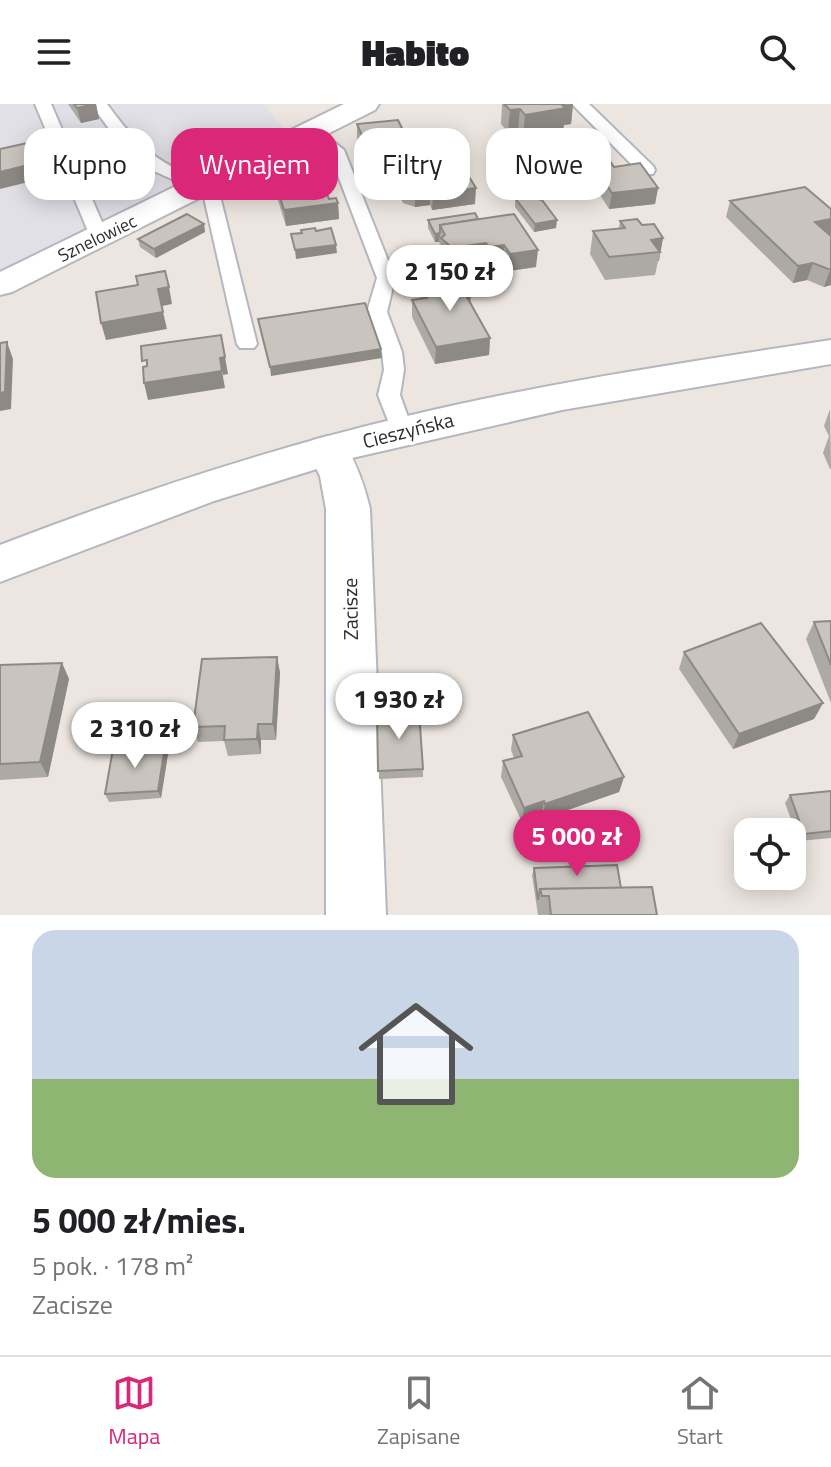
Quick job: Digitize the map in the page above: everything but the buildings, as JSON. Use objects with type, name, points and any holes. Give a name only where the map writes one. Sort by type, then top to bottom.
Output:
[{"type":"street","name":"Sznelowiec","points":[[317,128],[365,104]]},
{"type":"street","name":"Sznelowiec","points":[[0,285],[175,200]]},
{"type":"street","name":"Cieszyńska","points":[[0,564],[146,508],[328,450],[402,431],[609,388],[831,352]]},
{"type":"street","name":"Zacisze","points":[[328,450],[341,476],[348,509],[356,915]]},
{"type":"lane","points":[[43,104],[99,236]]},
{"type":"lane","points":[[99,104],[121,134],[151,164],[171,172]]},
{"type":"lane","points":[[580,104],[647,170]]},
{"type":"lane","points":[[338,155],[386,278],[377,312],[392,352],[394,370],[389,395],[402,431]]},
{"type":"lane","points":[[209,200],[247,344]]},
{"type":"shaded area","points":[[0,104],[263,104],[284,128],[171,128],[171,193],[0,281]]}]
